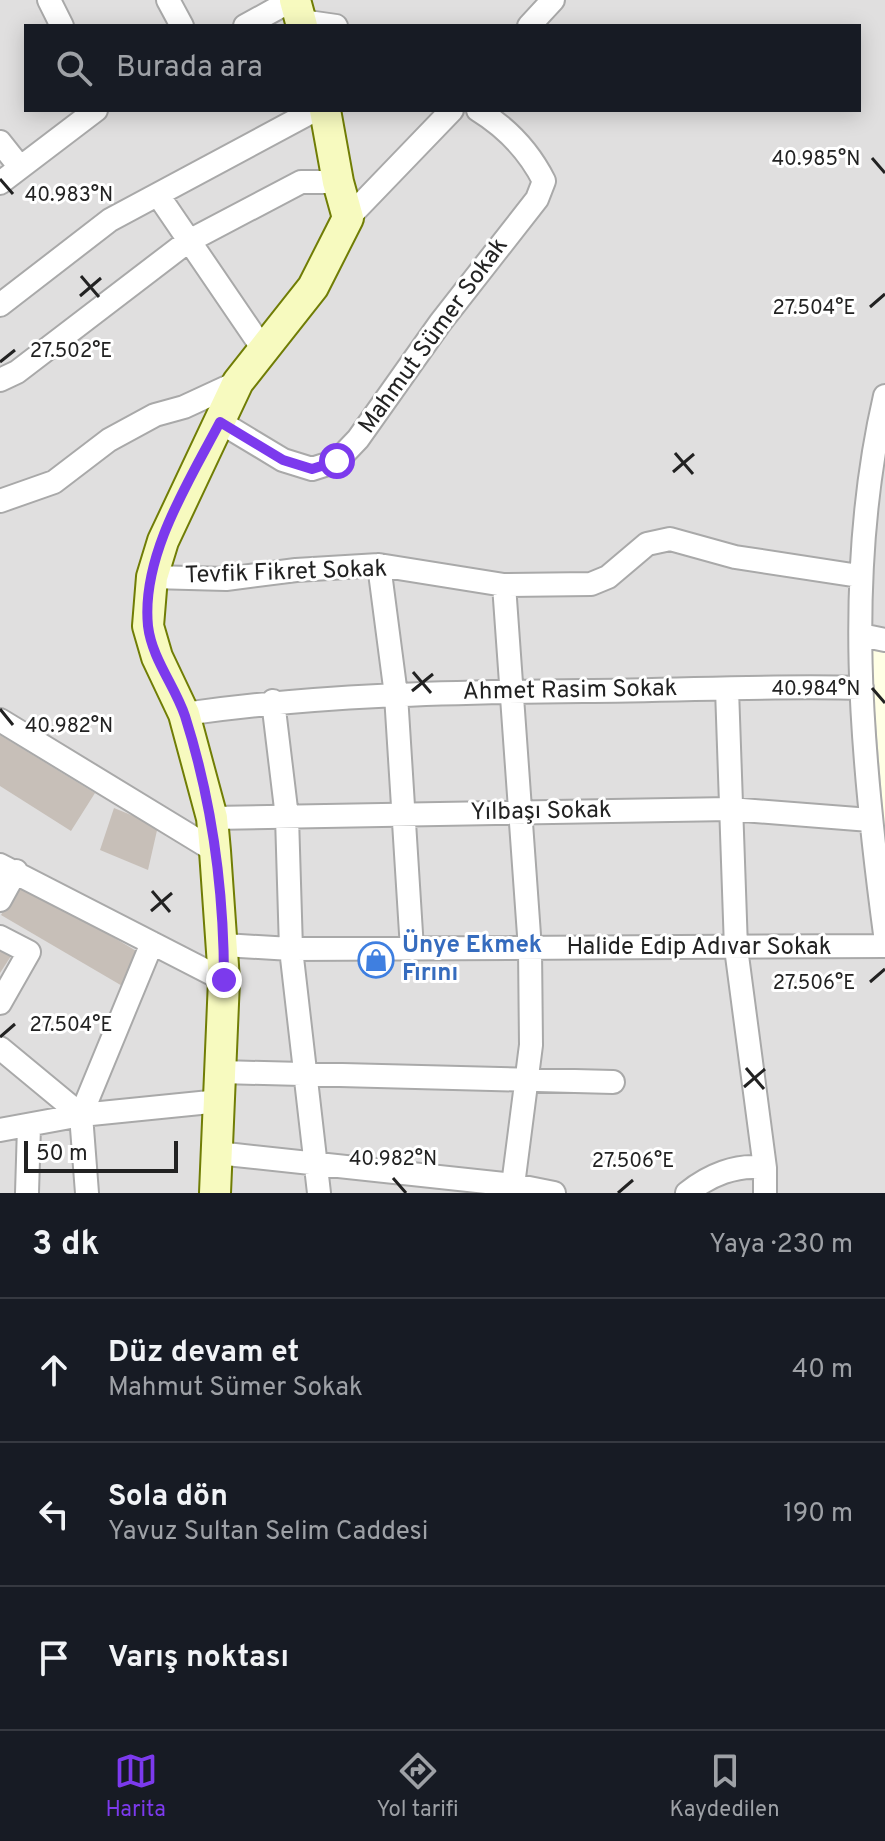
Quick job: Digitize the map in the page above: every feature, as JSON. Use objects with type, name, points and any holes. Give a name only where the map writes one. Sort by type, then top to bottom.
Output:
[{"type":"street","points":[[49,0],[61,24]]},
{"type":"street","points":[[168,0],[181,24]]},
{"type":"street","points":[[531,24],[553,0]]},
{"type":"street","points":[[253,24],[298,12],[331,24]]},
{"type":"street","points":[[0,183],[93,112]]},
{"type":"street","points":[[0,305],[110,220],[311,112]]},
{"type":"street","points":[[325,112],[348,218]]},
{"type":"street","points":[[215,1193],[224,945],[212,818],[184,714],[157,657],[148,626],[152,577],[163,541],[238,382],[313,287],[348,218],[450,112]]},
{"type":"street","name":"Mahmut Sümer Sokak","points":[[220,422],[283,460],[312,469],[337,461],[358,439],[440,323],[537,199],[544,181],[534,161],[510,134],[481,112]]},
{"type":"street","points":[[0,142],[19,166]]},
{"type":"street","points":[[0,380],[17,372],[187,242],[301,182],[338,182]]},
{"type":"street","points":[[158,195],[187,242],[263,349]]},
{"type":"street","points":[[0,501],[54,482],[109,440],[155,415],[184,407],[238,382]]},
{"type":"street","points":[[885,396],[859,576],[870,820],[885,934]]},
{"type":"street","name":"Tevfik Fikret Sokak","points":[[152,577],[226,579],[296,570],[379,565],[504,585],[591,584],[608,577],[647,544],[670,539],[735,557],[859,576]]},
{"type":"street","points":[[379,565],[396,695],[412,949]]},
{"type":"street","points":[[504,585],[530,949],[531,1045],[513,1189]]},
{"type":"street","points":[[861,635],[885,640]]},
{"type":"street","name":"Ahmet Rasim Sokak","points":[[184,714],[273,701],[510,690],[778,686],[862,688]]},
{"type":"street","points":[[727,689],[736,948],[769,1185]]},
{"type":"street","points":[[273,701],[287,817],[291,949],[319,1193]]},
{"type":"street","points":[[0,720],[215,851]]},
{"type":"street","name":"Yılbaşı Sokak","points":[[212,818],[730,809],[870,820]]},
{"type":"street","points":[[0,900],[8,868],[224,980]]},
{"type":"street","points":[[0,937],[29,952],[0,1003]]},
{"type":"street","points":[[87,1193],[81,1115],[152,943]]},
{"type":"street","name":"Halide Edip Adıvar Sokak","points":[[224,945],[291,949],[885,946]]},
{"type":"street","points":[[0,1048],[81,1115]]},
{"type":"street","points":[[0,1130],[220,1086],[305,1074],[613,1082]]},
{"type":"street","points":[[27,1193],[29,1126]]},
{"type":"street","points":[[217,1153],[554,1193]]},
{"type":"street","points":[[687,1193],[725,1172],[751,1166],[769,1185]]},
{"type":"shaded area","points":[[0,0],[885,0],[885,1193],[0,1193]]},
{"type":"shaded area","points":[[870,649],[885,652],[885,834]]},
{"type":"building","points":[[0,735],[95,793],[71,831],[0,786]]},
{"type":"building","points":[[114,808],[158,826],[148,870],[100,850]]},
{"type":"building","points":[[21,882],[143,955],[124,987],[1,915]]},
{"type":"building","points":[[0,949],[11,956],[0,973]]},
{"type":"place","name":"Ünye Ekmek Fırını","points":[[376,960]]},
{"type":"route","points":[[224,980],[224,945],[212,818],[184,714],[157,657],[148,626],[152,577],[163,541],[196,466],[220,422],[283,460],[312,469],[337,461]]}]
